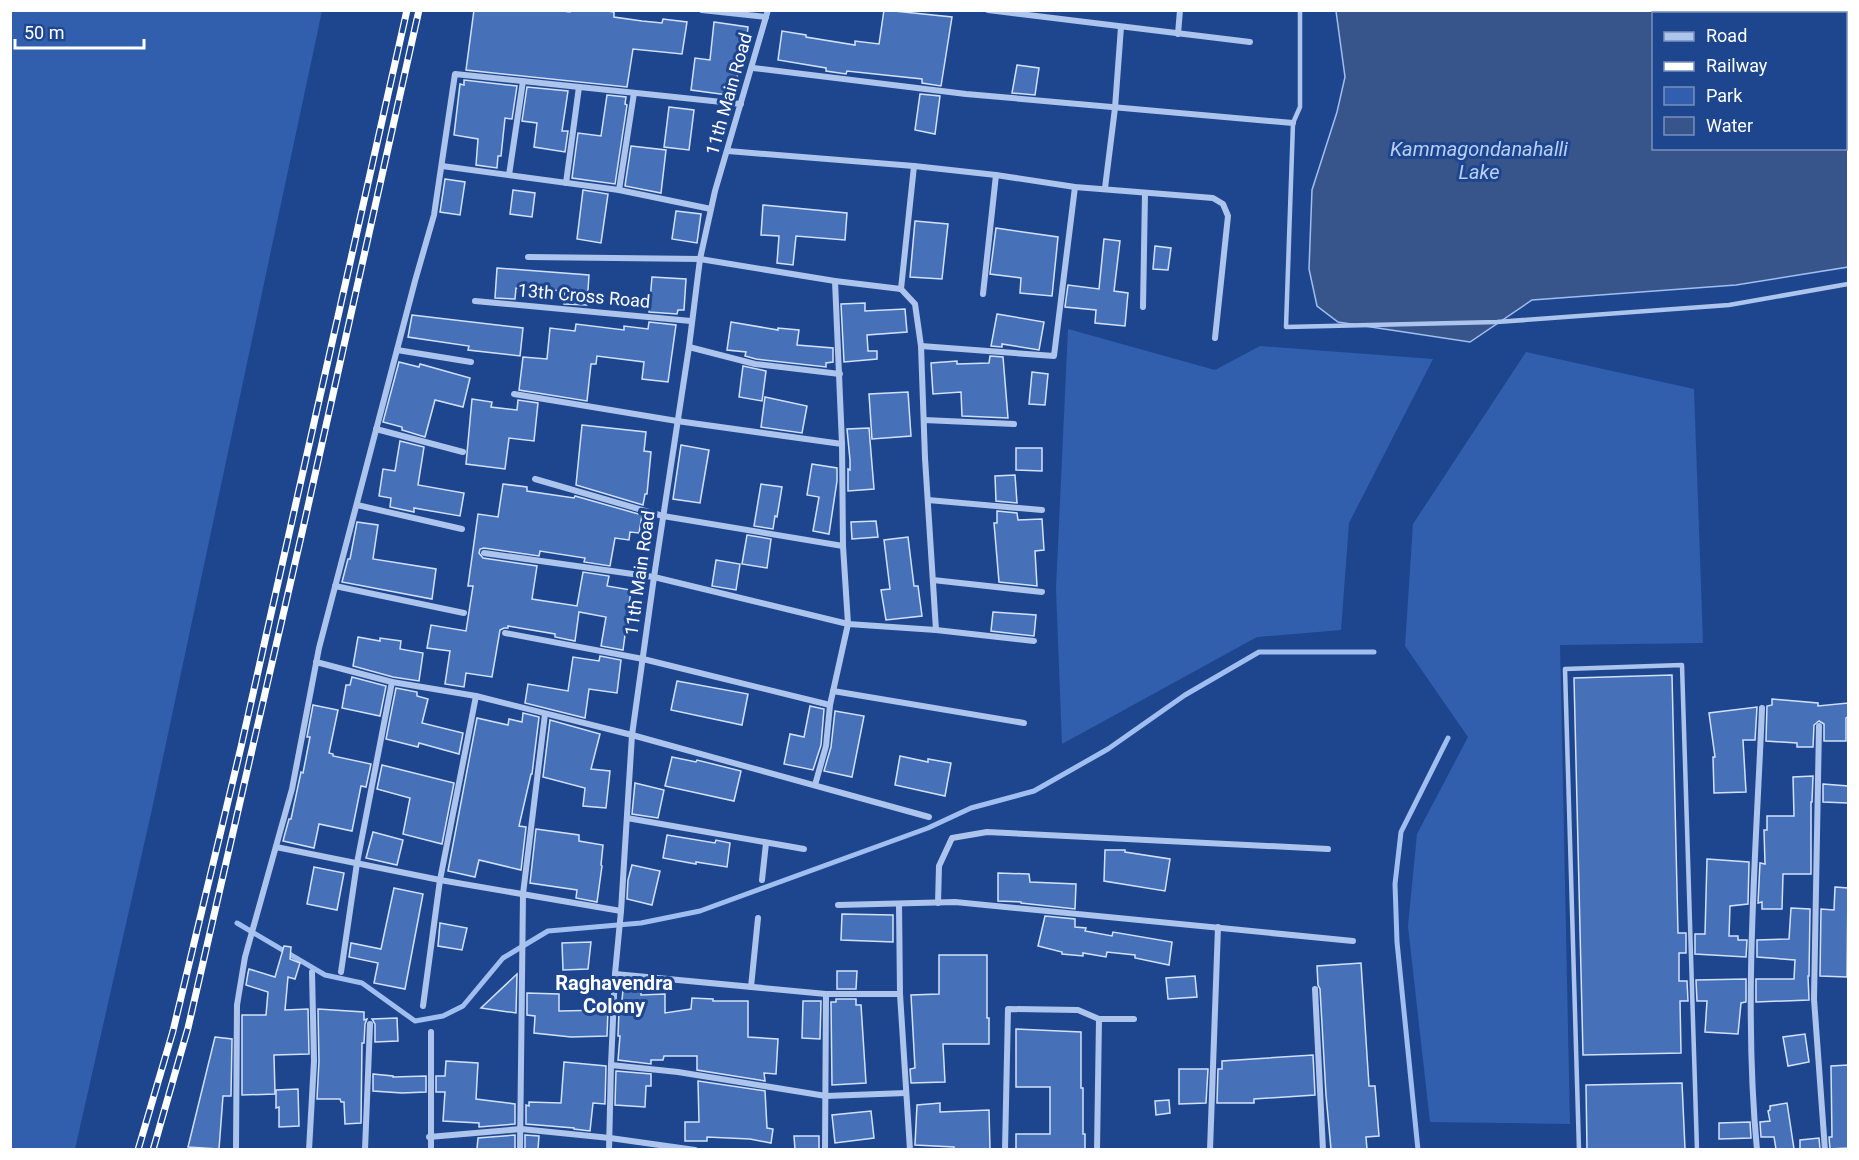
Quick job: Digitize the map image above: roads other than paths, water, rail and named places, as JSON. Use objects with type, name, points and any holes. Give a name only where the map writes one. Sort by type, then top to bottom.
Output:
[{"type":"street","points":[[702,10],[767,14]]},
{"type":"street","points":[[988,10],[1250,42]]},
{"type":"street","points":[[1178,34],[1180,10]]},
{"type":"street","name":"11th Main Road","points":[[609,1149],[610,1065],[615,974],[632,735],[700,259],[711,209],[767,14]]},
{"type":"street","points":[[1105,188],[1116,108],[1121,27]]},
{"type":"street","points":[[753,68],[966,94],[1293,123]]},
{"type":"street","points":[[236,1149],[237,1005],[245,957],[292,789],[316,662],[335,586],[434,215],[455,74],[741,104]]},
{"type":"street","points":[[509,175],[523,81]]},
{"type":"street","points":[[566,183],[579,87]]},
{"type":"street","points":[[618,190],[634,93]]},
{"type":"street","points":[[728,151],[914,166],[1075,187],[1213,198],[1223,204],[1228,216],[1215,338]]},
{"type":"street","points":[[442,166],[618,190],[711,209]]},
{"type":"street","points":[[901,289],[914,166]]},
{"type":"street","points":[[983,294],[996,175]]},
{"type":"street","points":[[921,346],[1054,356],[1075,187]]},
{"type":"street","points":[[1143,307],[1145,193]]},
{"type":"street","points":[[528,257],[700,259],[835,281],[901,289],[915,304],[921,346],[936,630]]},
{"type":"street","points":[[815,785],[826,746],[830,705],[848,624],[843,546],[840,374],[835,281]]},
{"type":"street","name":"13th Cross Road","points":[[475,301],[691,321]]},
{"type":"street","points":[[689,347],[755,364],[840,374]]},
{"type":"street","points":[[397,350],[471,362]]},
{"type":"street","points":[[514,394],[676,421],[842,444]]},
{"type":"street","points":[[924,420],[1014,424]]},
{"type":"street","points":[[376,429],[463,452]]},
{"type":"street","points":[[535,479],[663,516],[843,546]]},
{"type":"street","points":[[928,500],[1042,510]]},
{"type":"street","points":[[357,505],[462,529]]},
{"type":"street","points":[[484,553],[654,577],[848,624],[936,630],[1034,641]]},
{"type":"street","points":[[933,580],[1042,592]]},
{"type":"street","points":[[335,586],[464,614]]},
{"type":"street","points":[[505,633],[643,659],[830,705]]},
{"type":"street","points":[[316,662],[392,682],[476,696],[632,735],[929,817]]},
{"type":"street","points":[[341,972],[357,863],[392,682]]},
{"type":"street","points":[[833,691],[1024,723]]},
{"type":"street","points":[[423,1006],[440,880],[476,696]]},
{"type":"street","points":[[1758,1149],[1752,1092],[1751,973],[1762,708]]},
{"type":"street","points":[[520,1149],[523,894],[545,714]]},
{"type":"street","points":[[1819,726],[1814,999],[1825,1149]]},
{"type":"street","points":[[627,818],[804,849]]},
{"type":"street","points":[[938,903],[939,866],[952,838],[987,832],[1328,849]]},
{"type":"street","points":[[762,880],[766,843]]},
{"type":"street","points":[[276,847],[440,880],[621,911]]},
{"type":"street","points":[[838,905],[955,902],[1353,941]]},
{"type":"street","points":[[899,904],[900,994],[910,1149]]},
{"type":"street","points":[[751,987],[759,918]]},
{"type":"street","points":[[1210,1149],[1218,927]]},
{"type":"street","points":[[309,1149],[314,1061],[312,972]]},
{"type":"street","points":[[615,974],[826,994],[900,994]]},
{"type":"street","points":[[1315,989],[1323,1149]]},
{"type":"street","points":[[825,1149],[826,994]]},
{"type":"street","points":[[1005,1149],[1008,1009],[1078,1010],[1099,1019],[1134,1019]]},
{"type":"street","points":[[1097,1149],[1099,1019]]},
{"type":"street","points":[[365,1149],[369,1024]]},
{"type":"street","points":[[431,1032],[429,1137],[431,1149]]},
{"type":"street","points":[[610,1065],[678,1072],[826,1096],[906,1093]]},
{"type":"street","points":[[429,1137],[521,1129],[695,1149]]},
{"type":"lane","points":[[1300,10],[1300,107],[1293,123],[1286,327],[1497,322],[1729,305],[1848,284]]},
{"type":"lane","points":[[1579,1149],[1565,669],[1682,666],[1696,1149]]},
{"type":"water","name":"Kammagondanahalli Lake","points":[[1336,11],[1848,11],[1848,267],[1736,285],[1532,300],[1470,342],[1338,322],[1317,306],[1309,269],[1312,190],[1337,112],[1345,77]]},
{"type":"waterway","points":[[237,923],[325,975],[362,983],[415,1021],[443,1016],[463,1006],[503,958],[548,931],[641,923],[700,911],[928,828],[971,808],[1034,791],[1108,749],[1185,695],[1259,652],[1374,652]]},
{"type":"waterway","points":[[1418,1150],[1397,942],[1395,884],[1401,832],[1448,738]]},
{"type":"railway","points":[[138,1150],[173,1031],[241,747],[407,10]]},
{"type":"railway","points":[[153,1150],[188,1028],[419,10]]},
{"type":"district","name":"Raghavendra Colony","points":[[614,994]]}]
